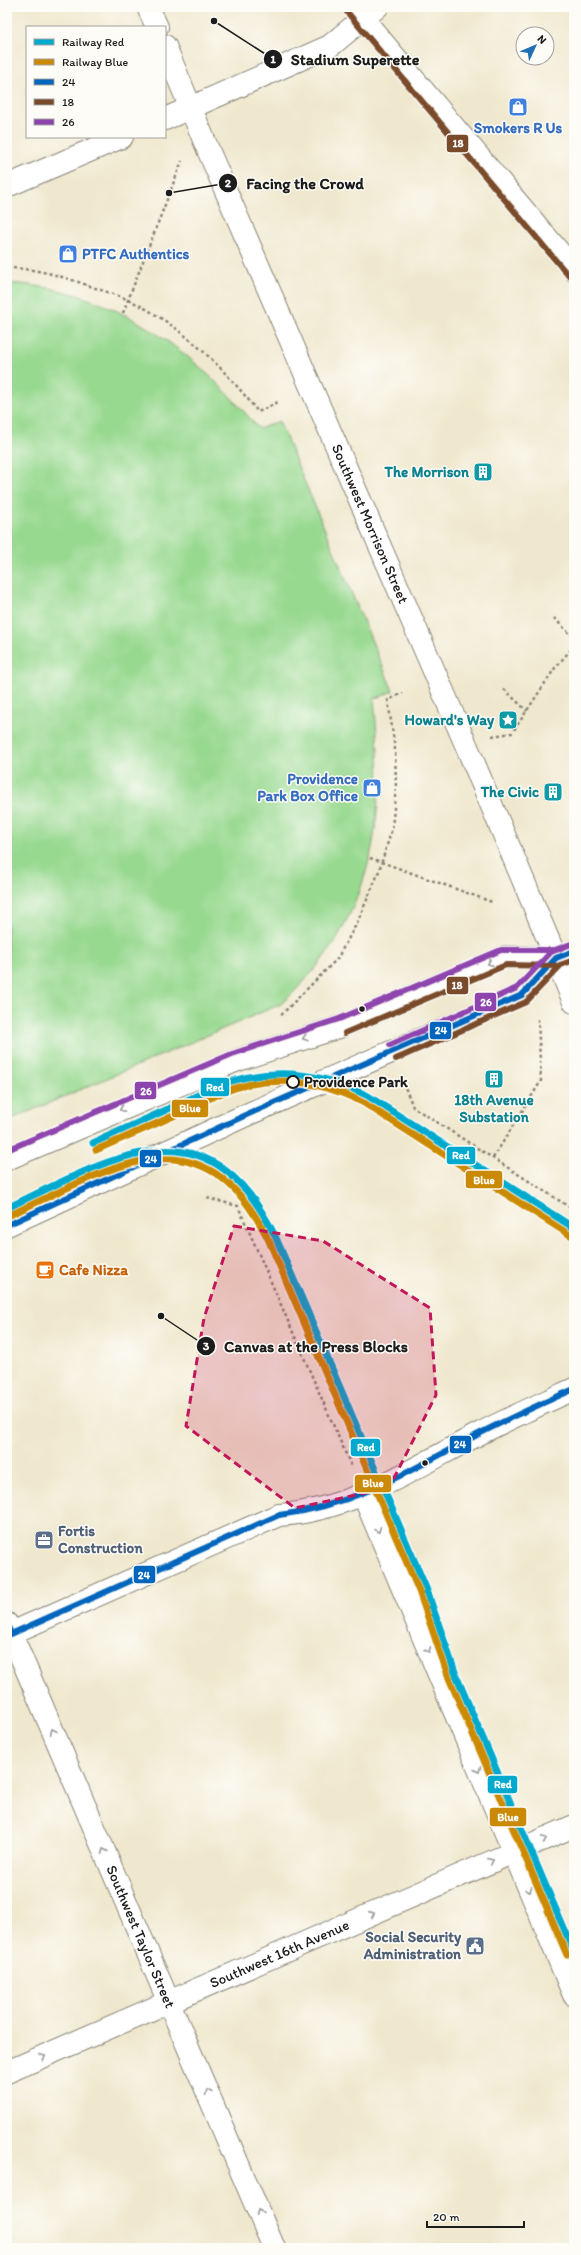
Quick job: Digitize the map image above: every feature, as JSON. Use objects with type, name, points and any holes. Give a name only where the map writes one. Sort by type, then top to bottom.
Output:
[{"type":"street","points":[[148,7],[157,26]]},
{"type":"street","points":[[166,119],[330,46],[364,11],[574,270]]},
{"type":"street","name":"Southwest Morrison Street","points":[[166,48],[190,108],[464,740],[565,954],[574,1002]]},
{"type":"street","points":[[7,186],[120,138]]},
{"type":"street","points":[[7,1159],[229,1064],[342,1026],[504,957],[565,954]]},
{"type":"street","points":[[7,1225],[244,1116],[522,995],[565,954]]},
{"type":"street","points":[[8,1631],[279,1515],[303,1513],[363,1494],[401,1477],[476,1435],[574,1389]]},
{"type":"street","points":[[363,1494],[574,1995]]},
{"type":"street","name":"Southwest Taylor Street","points":[[8,1631],[274,2248]]},
{"type":"street","name":"Southwest 16th Avenue","points":[[7,2072],[574,1826]]},
{"type":"path","points":[[123,313],[184,157]]},
{"type":"path","points":[[7,268],[44,272],[74,280],[128,301],[164,321],[200,349],[237,384],[258,412],[278,402]]},
{"type":"path","points":[[554,618],[574,638]]},
{"type":"path","points":[[464,740],[512,733],[554,668],[574,646]]},
{"type":"path","points":[[504,689],[527,711]]},
{"type":"path","points":[[281,1015],[337,959],[357,923],[382,862],[392,829],[396,787],[395,750],[388,700],[403,693]]},
{"type":"path","points":[[370,858],[492,902]]},
{"type":"path","points":[[493,1158],[541,1081],[538,1019]]},
{"type":"path","points":[[401,1077],[413,1107],[574,1210]]},
{"type":"path","points":[[207,1198],[238,1206],[363,1494]]},
{"type":"highlighted area","points":[[234,1226],[323,1241],[430,1308],[436,1395],[389,1488],[295,1508],[186,1426],[204,1318]]},
{"type":"green space","points":[[7,283],[46,287],[82,297],[116,311],[148,328],[178,349],[234,400],[259,429],[279,421],[393,691],[374,699],[379,787],[375,829],[370,858],[362,885],[351,912],[337,937],[321,961],[303,983],[281,1004],[7,1121]]},
{"type":"rail line","name":"Red","points":[[93,1143],[225,1083],[267,1074],[302,1075],[335,1082],[368,1096],[574,1228]]},
{"type":"rail line","name":"Blue","points":[[96,1150],[235,1088],[268,1082],[284,1081],[301,1083],[333,1090],[364,1103],[570,1235]]},
{"type":"rail line","name":"Red","points":[[7,1208],[85,1171],[121,1158],[156,1151],[189,1153],[220,1167],[249,1194],[276,1238],[426,1588],[456,1675],[574,1952]]},
{"type":"rail line","name":"Blue","points":[[10,1215],[85,1180],[120,1167],[153,1159],[185,1161],[215,1173],[243,1199],[269,1241],[419,1591],[449,1678],[567,1955]]},
{"type":"transit line","name":"18","points":[[347,12],[568,275]]},
{"type":"transit line","name":"26","points":[[390,1045],[517,988],[551,952],[571,944]]},
{"type":"transit line","name":"26","points":[[7,1150],[232,1054],[339,1019],[501,950],[555,950],[571,944]]},
{"type":"transit line","name":"24","points":[[7,1225],[244,1116],[522,995],[556,958],[574,951]]},
{"type":"transit line","name":"18","points":[[345,1033],[506,965],[557,966],[574,960]]},
{"type":"transit line","name":"18","points":[[396,1059],[526,1002],[561,965],[574,960]]},
{"type":"transit line","name":"24","points":[[7,1624],[11,1634],[279,1515],[332,1504],[357,1495],[404,1474],[475,1436],[574,1389]]},
{"type":"place","name":"Stadium Superette","points":[[214,21]]},
{"type":"place","name":"Smokers R Us","points":[[518,107]]},
{"type":"place","name":"Facing the Crowd","points":[[169,193]]},
{"type":"place","name":"PTFC Authentics","points":[[68,254]]},
{"type":"place","name":"The Morrison","points":[[483,472]]},
{"type":"place","name":"Howard's Way","points":[[508,720]]},
{"type":"place","name":"Providence Park Box Office","points":[[372,788]]},
{"type":"place","name":"The Civic","points":[[553,792]]},
{"type":"place","name":"18th Avenue Substation","points":[[494,1079]]},
{"type":"place","name":"Providence Park","points":[[293,1082]]},
{"type":"place","name":"Cafe Nizza","points":[[45,1270]]},
{"type":"place","name":"Canvas at the Press Blocks","points":[[161,1316]]},
{"type":"place","name":"Fortis Construction","points":[[44,1540]]},
{"type":"place","name":"Social Security Administration","points":[[475,1946]]}]
